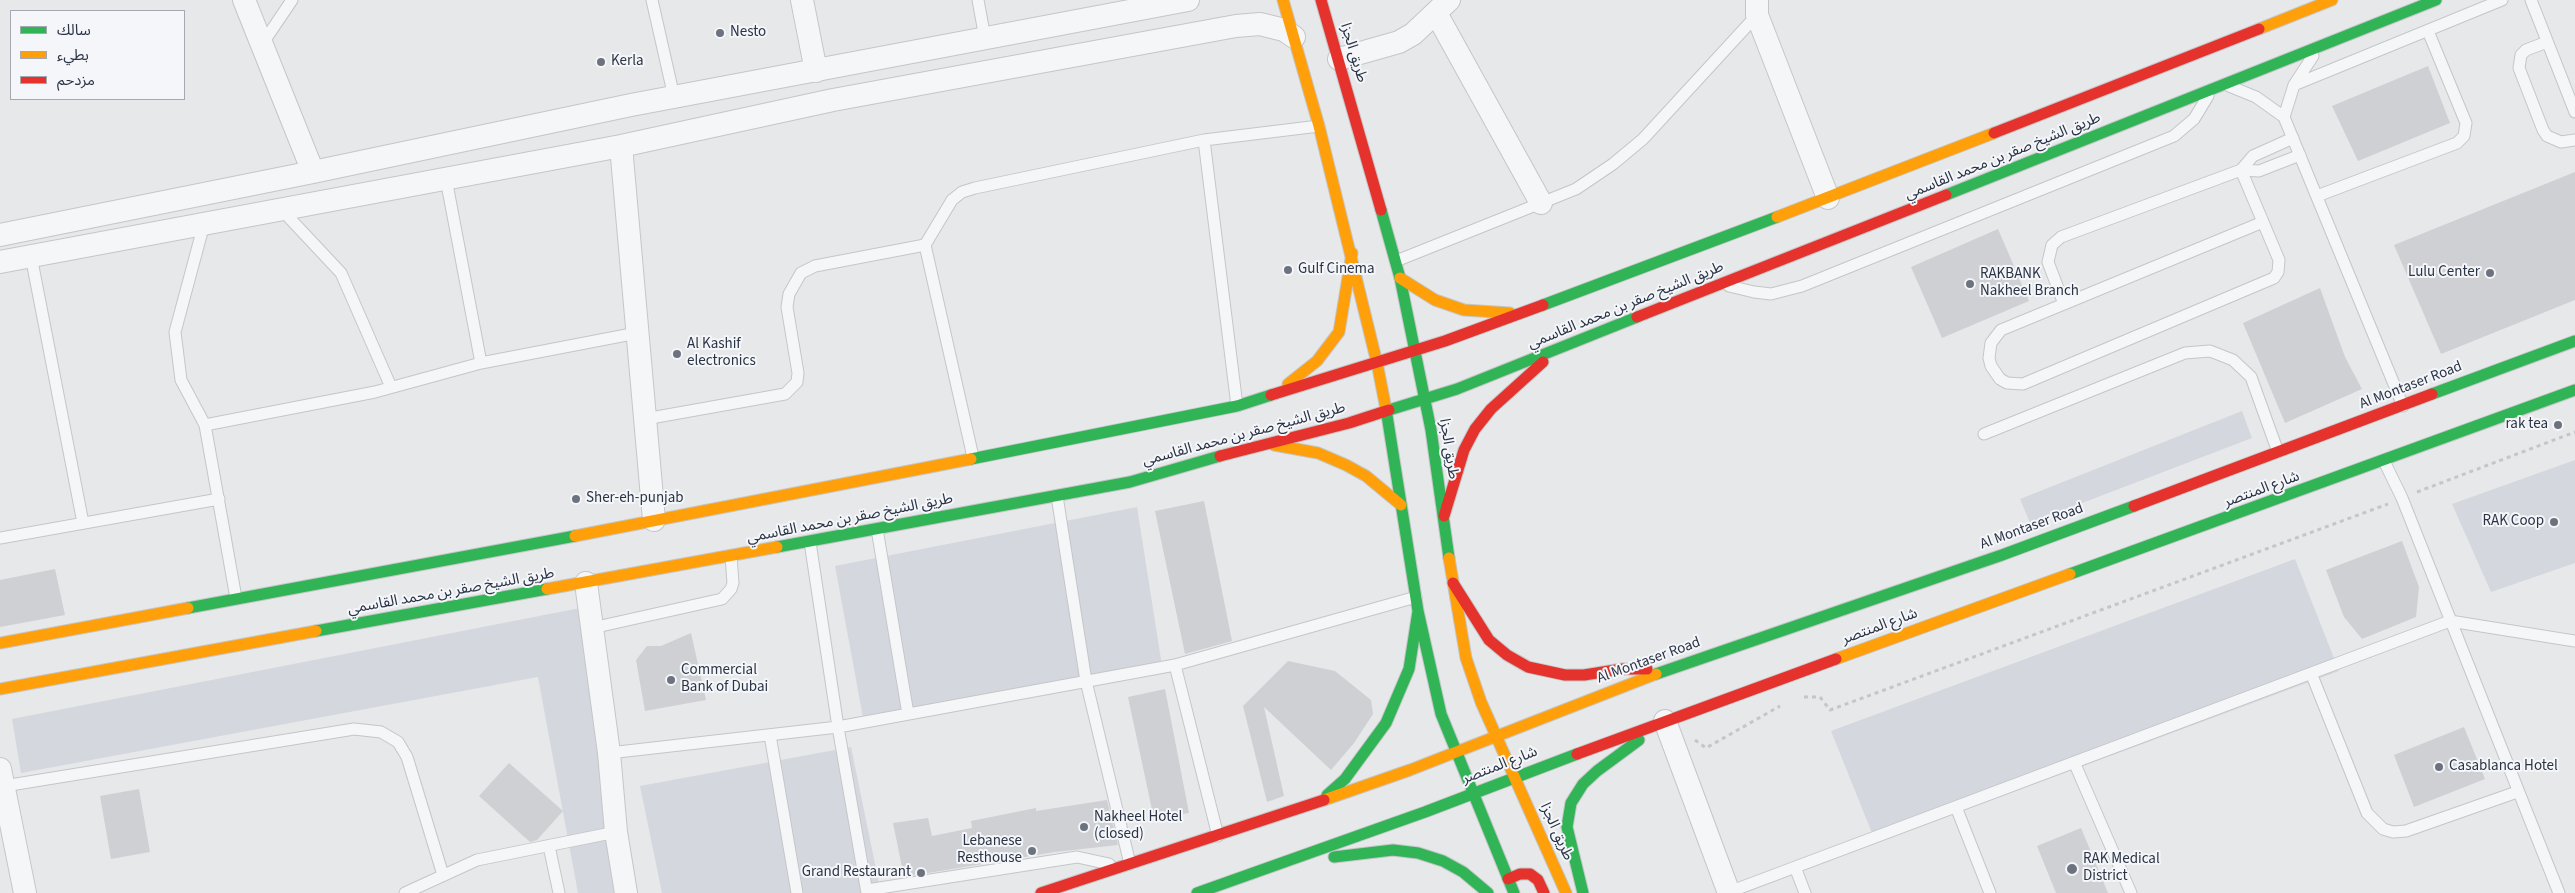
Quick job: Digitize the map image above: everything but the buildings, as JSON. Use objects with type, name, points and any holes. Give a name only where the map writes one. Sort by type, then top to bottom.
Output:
[{"type":"main road","points":[[1283,0],[1319,126],[1352,253],[1377,363],[1418,611],[1441,714],[1514,893]]},
{"type":"main road","name":"طريق الجزا","points":[[1321,0],[1400,278],[1424,399],[1466,658],[1496,735],[1566,893]]},
{"type":"main road","name":"طريق الشيخ صقر بن محمد القاسمي","points":[[0,643],[824,489],[1237,406],[1414,351],[1519,314],[1828,198],[2332,0]]},
{"type":"main road","name":"طريق الشيخ صقر بن محمد القاسمي","points":[[0,689],[1130,482],[1260,444],[1350,423],[1424,399],[1555,350],[2210,92],[2436,0]]},
{"type":"main road","points":[[1266,398],[1317,361],[1336,337],[1347,294],[1352,253]]},
{"type":"main road","points":[[1400,278],[1435,300],[1464,310],[1519,314]]},
{"type":"main road","name":"Al Montaser Road","points":[[1496,735],[1661,672],[2002,555],[2575,341]]},
{"type":"main road","points":[[1444,516],[1464,450],[1475,429],[1491,408],[1555,350]]},
{"type":"main road","name":"شارع المنتصر","points":[[1197,893],[2575,390]]},
{"type":"main road","points":[[1260,444],[1299,449],[1346,465],[1366,476],[1401,505]]},
{"type":"main road","points":[[1453,583],[1475,621],[1489,640],[1507,655],[1528,667],[1565,675],[1584,675],[1622,669],[1661,672]]},
{"type":"main road","points":[[1319,802],[1345,779],[1368,752],[1386,723],[1408,669],[1418,611]]},
{"type":"main road","points":[[1583,893],[1567,827],[1571,804],[1583,784],[1596,771],[1665,721]]},
{"type":"main road","name":"شارع المنتصر","points":[[1041,893],[1319,802],[1496,735]]},
{"type":"main road","points":[[1271,867],[1393,850],[1418,853],[1443,861],[1463,872],[1488,893]]},
{"type":"main road","points":[[1508,879],[1520,874],[1530,874],[1538,880],[1544,893]]},
{"type":"street","points":[[244,0],[314,172]]},
{"type":"street","points":[[802,0],[816,71]]},
{"type":"street","points":[[0,235],[674,97],[1179,2],[1180,35]]},
{"type":"street","points":[[1339,59],[1398,42],[1413,34],[1442,7],[1542,203]]},
{"type":"street","points":[[1757,7],[1828,198]]},
{"type":"street","points":[[0,262],[621,146],[833,100],[1180,35],[1260,24],[1284,30],[1294,37]]},
{"type":"street","points":[[621,146],[654,520]]},
{"type":"street","points":[[586,583],[609,753],[616,832],[626,893]]},
{"type":"street","points":[[1665,721],[1729,892]]},
{"type":"street","points":[[2,778],[25,893]]},
{"type":"lane","points":[[263,43],[292,0]]},
{"type":"lane","points":[[652,0],[674,97]]},
{"type":"lane","points":[[978,0],[985,38]]},
{"type":"lane","points":[[2294,85],[2502,0]]},
{"type":"lane","points":[[2531,0],[2575,112]]},
{"type":"lane","points":[[1396,262],[1576,189],[1620,158],[1642,138],[1757,7]]},
{"type":"lane","points":[[2317,196],[2457,143],[2464,136],[2466,123],[2428,30]]},
{"type":"lane","points":[[2547,42],[2526,50],[2522,55],[2519,68],[2543,130],[2548,136],[2561,142],[2575,140]]},
{"type":"lane","points":[[2284,117],[2294,85],[2307,64],[2324,45]]},
{"type":"lane","points":[[2226,85],[2256,97],[2284,117],[2403,406]]},
{"type":"lane","points":[[1723,284],[1754,292],[1771,294],[1802,286],[2174,136],[2194,119],[2210,92]]},
{"type":"lane","points":[[973,458],[925,245],[952,200],[962,192],[1204,140],[1319,126]]},
{"type":"lane","points":[[2241,170],[2253,156],[2293,138]]},
{"type":"lane","points":[[1204,140],[1237,406]]},
{"type":"lane","points":[[2064,304],[2048,262],[2049,250],[2056,240],[2241,170],[2259,171],[2300,155]]},
{"type":"lane","points":[[2241,170],[2264,222],[2279,260],[2278,272],[2268,283],[2030,382],[2015,384],[2000,379],[1994,373],[1988,358],[1991,342],[2001,330],[2264,222]]},
{"type":"lane","points":[[446,179],[481,363]]},
{"type":"lane","points":[[282,209],[341,272],[390,388]]},
{"type":"lane","points":[[204,224],[175,332],[181,380],[206,425],[236,598]]},
{"type":"lane","points":[[645,419],[785,394],[796,382],[798,373],[787,307],[788,294],[801,273],[815,266],[925,245]]},
{"type":"lane","points":[[31,256],[83,523]]},
{"type":"lane","points":[[206,425],[390,388],[481,363],[637,332]]},
{"type":"lane","points":[[1984,434],[2185,353],[2210,351],[2233,360],[2251,377],[2278,452]]},
{"type":"lane","points":[[2384,461],[2402,498],[2517,792],[2559,893]]},
{"type":"lane","points":[[810,542],[838,728],[867,891],[1077,857],[1127,865],[1086,681],[1057,495]]},
{"type":"lane","points":[[0,538],[218,499]]},
{"type":"lane","points":[[877,529],[908,714]]},
{"type":"lane","points":[[592,628],[722,599],[727,595],[733,583],[731,556]]},
{"type":"lane","points":[[609,753],[838,728],[1176,665],[1416,597]]},
{"type":"lane","points":[[1729,892],[2450,621],[2575,641]]},
{"type":"lane","points":[[1176,665],[1218,836]]},
{"type":"lane","points":[[2311,674],[2367,813],[2383,829],[2393,832],[2406,831],[2517,792]]},
{"type":"lane","points":[[2,778],[354,729],[381,732],[398,742],[407,757],[443,875]]},
{"type":"lane","points":[[770,735],[797,893]]},
{"type":"lane","points":[[2074,762],[2130,893]]},
{"type":"lane","points":[[1956,806],[1990,893]]},
{"type":"lane","points":[[405,893],[477,860],[616,832]]},
{"type":"lane","points":[[549,846],[559,893]]},
{"type":"lane","points":[[1795,867],[1805,893]]},
{"type":"path","points":[[1797,697],[1820,698],[1830,710],[2575,432]]},
{"type":"path","points":[[1665,721],[1706,748],[1789,702]]},
{"type":"shaded area","points":[[2242,411],[2252,438],[2030,523],[2020,499]]},
{"type":"shaded area","points":[[2575,460],[2575,563],[2491,592],[2452,504]]},
{"type":"shaded area","points":[[1137,507],[1162,666],[864,723],[835,566]]},
{"type":"shaded area","points":[[2295,559],[2339,671],[1876,843],[1831,731]]},
{"type":"shaded area","points":[[580,608],[631,893],[578,893],[538,677],[21,773],[12,719]]},
{"type":"shaded area","points":[[851,747],[881,893],[662,893],[640,786]]},
{"type":"traffic: fast","points":[[1946,195],[2436,0]]},
{"type":"traffic: fast","points":[[1381,210],[1400,278],[1431,430],[1449,558]]},
{"type":"traffic: fast","points":[[1543,305],[1777,217]]},
{"type":"traffic: fast","points":[[1389,410],[1457,389],[1637,317]]},
{"type":"traffic: fast","points":[[2432,394],[2575,341]]},
{"type":"traffic: fast","points":[[2070,574],[2575,390]]},
{"type":"traffic: fast","points":[[971,459],[1237,406],[1271,395]]},
{"type":"traffic: fast","points":[[1386,409],[1418,611],[1441,714],[1514,893]]},
{"type":"traffic: fast","points":[[777,547],[1130,482],[1220,456]]},
{"type":"traffic: fast","points":[[1656,674],[2002,555],[2134,506]]},
{"type":"traffic: fast","points":[[188,608],[575,536]]},
{"type":"traffic: fast","points":[[316,631],[547,589]]},
{"type":"traffic: fast","points":[[1327,795],[1345,779],[1386,723],[1409,669],[1418,611]]},
{"type":"traffic: fast","points":[[1583,893],[1567,827],[1571,803],[1583,784],[1597,771],[1639,740]]},
{"type":"traffic: fast","points":[[1197,893],[1425,812],[1577,754]]},
{"type":"traffic: fast","points":[[1334,857],[1393,850],[1418,853],[1443,861],[1463,872],[1488,893]]},
{"type":"traffic: slow","points":[[1283,0],[1319,126],[1377,363],[1386,409]]},
{"type":"traffic: slow","points":[[2259,29],[2332,0]]},
{"type":"traffic: slow","points":[[1777,217],[1994,133]]},
{"type":"traffic: slow","points":[[1288,384],[1317,361],[1339,332],[1352,253]]},
{"type":"traffic: slow","points":[[1400,278],[1435,300],[1464,310],[1510,313]]},
{"type":"traffic: slow","points":[[1274,445],[1318,453],[1346,465],[1366,476],[1401,505]]},
{"type":"traffic: slow","points":[[575,536],[971,459]]},
{"type":"traffic: slow","points":[[547,589],[777,547]]},
{"type":"traffic: slow","points":[[1449,558],[1466,658],[1481,702],[1566,893]]},
{"type":"traffic: slow","points":[[1836,659],[2070,574]]},
{"type":"traffic: slow","points":[[0,643],[188,608]]},
{"type":"traffic: slow","points":[[0,689],[316,631]]},
{"type":"traffic: slow","points":[[1324,800],[1410,770],[1656,674]]},
{"type":"traffic: jam","points":[[1321,0],[1381,210]]},
{"type":"traffic: jam","points":[[1994,133],[2259,29]]},
{"type":"traffic: jam","points":[[1637,317],[1946,195]]},
{"type":"traffic: jam","points":[[1271,395],[1445,341],[1543,305]]},
{"type":"traffic: jam","points":[[1444,516],[1464,450],[1475,429],[1491,409],[1543,362]]},
{"type":"traffic: jam","points":[[2134,506],[2432,394]]},
{"type":"traffic: jam","points":[[1220,456],[1349,423],[1389,410]]},
{"type":"traffic: jam","points":[[1453,583],[1489,640],[1507,655],[1528,667],[1565,675],[1584,675],[1622,669],[1647,669]]},
{"type":"traffic: jam","points":[[1577,754],[1836,659]]},
{"type":"traffic: jam","points":[[1041,893],[1324,800]]},
{"type":"traffic: jam","points":[[1508,879],[1520,874],[1530,874],[1538,880],[1544,893]]},
{"type":"place","name":"Nesto","points":[[720,33]]},
{"type":"place","name":"Kerla","points":[[601,62]]},
{"type":"place","name":"Gulf Cinema","points":[[1288,270]]},
{"type":"place","name":"Lulu Center","points":[[2490,273]]},
{"type":"place","name":"RAKBANK Nakheel Branch","points":[[1970,284]]},
{"type":"place","name":"Al Kashif electronics","points":[[677,354]]},
{"type":"place","name":"rak tea","points":[[2558,425]]},
{"type":"place","name":"Sher-eh-punjab","points":[[576,499]]},
{"type":"place","name":"RAK Coop","points":[[2554,522]]},
{"type":"place","name":"Commercial Bank of Dubai","points":[[671,680]]},
{"type":"place","name":"Casablanca Hotel","points":[[2439,767]]},
{"type":"place","name":"Nakheel Hotel (closed)","points":[[1084,827]]},
{"type":"place","name":"Lebanese Resthouse","points":[[1032,851]]},
{"type":"place","name":"RAK Medical District","points":[[2072,869]]},
{"type":"place","name":"Grand Restaurant","points":[[921,873]]}]
